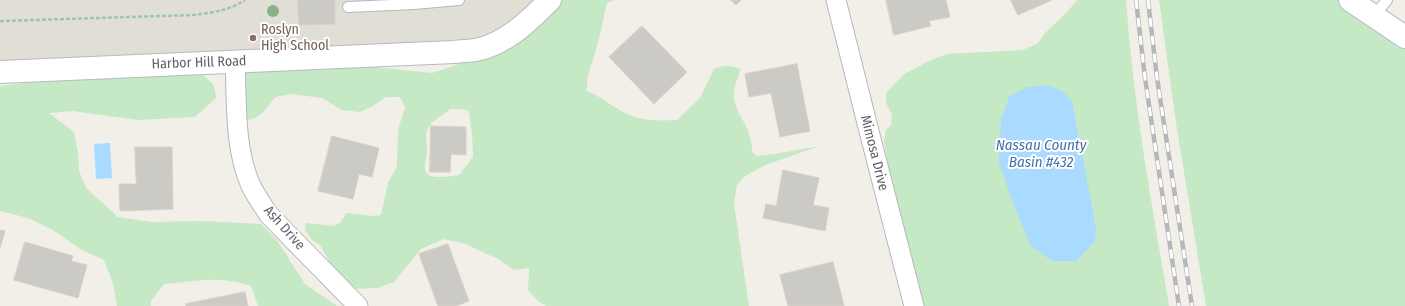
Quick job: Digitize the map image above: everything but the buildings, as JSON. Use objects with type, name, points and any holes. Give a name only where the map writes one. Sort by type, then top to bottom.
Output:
[{"type":"street","name":"Harbor Hill Road","points":[[0,72],[475,50],[498,43],[514,33],[550,0]]},
{"type":"street","name":"Mimosa Drive","points":[[836,0],[914,306]]},
{"type":"street","points":[[1350,0],[1381,8],[1405,37]]},
{"type":"street","name":"Ash Drive","points":[[235,62],[240,148],[251,186],[269,215],[358,306]]},
{"type":"lane","points":[[348,7],[459,0]]},
{"type":"path","points":[[0,21],[194,14],[224,11],[245,0]]},
{"type":"shaded area","name":"Roslyn High School","points":[[0,0],[550,0],[497,43],[0,72]]},
{"type":"green space","points":[[558,0],[615,0],[607,3],[588,75],[587,91],[620,110],[637,118],[677,120],[700,98],[714,69],[728,66],[741,69],[736,81],[734,98],[749,134],[752,152],[757,156],[820,146],[765,165],[745,176],[737,185],[734,204],[749,306],[546,306],[538,301],[528,290],[529,268],[514,270],[498,259],[463,243],[444,239],[421,249],[394,282],[378,288],[351,289],[335,280],[327,257],[320,245],[312,240],[305,230],[306,223],[334,226],[341,222],[346,213],[373,216],[381,215],[388,183],[397,166],[398,130],[405,107],[400,97],[386,97],[373,106],[360,112],[342,110],[322,98],[291,94],[275,97],[266,109],[258,116],[249,120],[244,120],[238,85],[250,69],[352,63],[432,73],[459,64],[475,50]],"holes":[[[450,109],[469,111],[473,157],[459,175],[439,177],[429,175],[425,170],[427,152],[426,134],[428,128],[434,121]]]},
{"type":"green space","points":[[1077,0],[1126,0],[1138,115],[1169,306],[917,306],[884,190],[888,165],[884,141],[886,130],[891,125],[892,115],[886,103],[886,93],[904,74],[931,60],[947,54],[1023,50],[1038,43],[1045,33]]},
{"type":"green space","points":[[1159,0],[1350,0],[1405,37],[1405,306],[1206,306],[1176,123]]},
{"type":"green space","points":[[186,71],[204,76],[214,85],[216,98],[195,117],[139,120],[72,111],[49,113],[74,132],[78,153],[79,171],[86,188],[118,217],[151,222],[201,221],[261,224],[276,239],[305,284],[337,306],[258,306],[251,286],[229,281],[197,280],[164,284],[151,301],[151,306],[117,306],[113,283],[104,260],[82,250],[53,230],[28,218],[0,211],[0,86],[90,75]]},
{"type":"water","name":"Nassau County Basin #432","points":[[1047,85],[1062,91],[1072,101],[1096,228],[1095,242],[1076,261],[1052,261],[1031,246],[1013,203],[999,162],[1001,120],[1009,97],[1027,87]]},
{"type":"water","points":[[110,143],[112,178],[96,179],[94,144]]},
{"type":"railway","points":[[1136,0],[1145,78],[1179,306]]},
{"type":"railway","points":[[1148,0],[1157,78],[1192,306]]},
{"type":"place","name":"Roslyn High School","points":[[253,38]]}]
